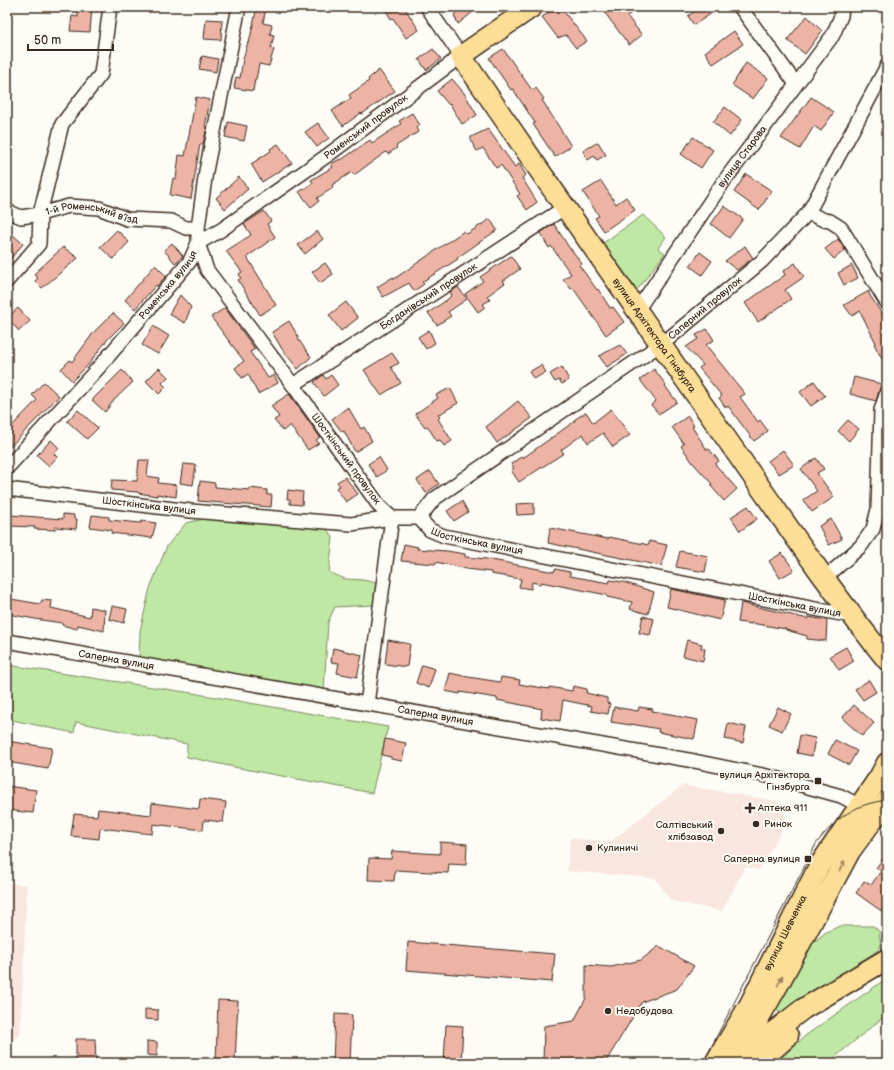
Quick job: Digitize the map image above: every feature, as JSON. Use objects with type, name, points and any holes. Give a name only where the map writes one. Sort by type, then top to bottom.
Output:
[{"type":"main road","name":"Роменський провулок","points":[[461,56],[532,7]]},
{"type":"main road","name":"вулиця Архітектора Гінзбурга","points":[[461,56],[564,208],[824,578],[851,616],[887,660]]},
{"type":"main road","name":"вулиця Шевченка","points":[[715,1063],[759,1003],[819,866],[833,844],[877,810],[887,763]]},
{"type":"main road","points":[[786,1022],[781,1022],[772,1015],[770,1009],[759,1003],[731,1051],[730,1058],[733,1063],[803,1009],[887,959]]},
{"type":"main road","points":[[758,1063],[859,975]]},
{"type":"street","points":[[7,211],[21,217],[40,214],[62,124],[101,74],[110,7]]},
{"type":"street","name":"Роменська вулиця","points":[[7,468],[110,354],[190,261],[198,243],[198,228],[206,171],[239,7]]},
{"type":"street","name":"вулиця Архітектора Гінзбурга","points":[[427,7],[461,56]]},
{"type":"street","points":[[740,7],[796,84],[833,35],[841,16],[842,7]]},
{"type":"street","name":"Роменський провулок","points":[[198,243],[221,230],[328,155],[461,56]]},
{"type":"street","name":"Саперний провулок","points":[[419,518],[434,499],[660,345],[762,261],[808,213],[887,66]]},
{"type":"street","name":"вулиця Старова","points":[[635,308],[642,303],[722,184],[796,84]]},
{"type":"street","name":"1-й Роменський в’їзд","points":[[7,281],[39,244],[40,214],[69,206],[99,208],[127,219],[171,221],[186,228],[198,228]]},
{"type":"street","name":"Богданівський провулок","points":[[292,385],[564,208]]},
{"type":"street","points":[[808,213],[836,224],[842,228],[887,303]]},
{"type":"street","name":"Шосткінський провулок","points":[[198,243],[207,270],[380,507],[392,518]]},
{"type":"street","points":[[824,578],[861,546],[873,530],[878,509],[881,410],[887,392]]},
{"type":"street","name":"Шосткінська вулиця","points":[[7,489],[192,511],[350,524],[392,518],[419,518],[430,530],[444,536],[851,616]]},
{"type":"street","points":[[367,704],[392,518]]},
{"type":"street","name":"Саперна вулиця","points":[[7,641],[694,761],[772,777],[842,796],[877,810]]},
{"type":"shaded area","points":[[683,785],[777,801],[785,816],[780,834],[759,870],[745,867],[722,911],[671,901],[655,878],[567,871],[570,838],[610,842]]},
{"type":"shaded area","points":[[7,883],[27,885],[20,1035],[7,1043]]},
{"type":"green space","points":[[643,215],[666,237],[658,248],[665,253],[637,290],[603,243]]},
{"type":"green space","points":[[203,519],[323,525],[333,537],[329,572],[345,579],[363,580],[377,583],[374,605],[335,607],[328,622],[324,691],[139,659],[140,631],[150,588],[167,546],[186,523]]},
{"type":"green space","points":[[7,665],[192,693],[388,727],[372,793],[187,757],[187,744],[76,722],[74,733],[7,719]]},
{"type":"green space","points":[[840,926],[873,926],[879,931],[881,946],[877,951],[829,982],[783,1016],[775,1009],[810,945],[826,932]]},
{"type":"green space","points":[[887,978],[887,1014],[828,1063],[776,1063],[805,1036]]},
{"type":"building","points":[[78,7],[92,7],[90,32],[70,31],[72,16],[78,17]]},
{"type":"building","points":[[257,7],[266,7],[263,23],[272,25],[270,34],[274,35],[271,48],[274,49],[269,66],[259,64],[253,91],[234,88],[236,77],[240,78],[243,59],[248,42],[249,43]]},
{"type":"building","points":[[384,7],[404,7],[419,30],[406,38],[393,18],[391,19]]},
{"type":"building","points":[[454,7],[479,7],[458,24],[454,15],[457,12]]},
{"type":"building","points":[[557,7],[560,7],[587,41],[576,48],[566,35],[558,38],[542,17]]},
{"type":"building","points":[[612,7],[627,7],[631,13],[627,16],[642,35],[629,45],[605,13]]},
{"type":"building","points":[[701,7],[721,7],[694,25],[688,16]]},
{"type":"building","points":[[807,16],[822,31],[805,54],[787,40]]},
{"type":"building","points":[[206,19],[222,20],[221,40],[204,39]]},
{"type":"building","points":[[734,31],[743,44],[713,64],[705,52]]},
{"type":"building","points":[[433,49],[441,59],[426,70],[419,59]]},
{"type":"building","points":[[503,49],[532,90],[536,88],[544,99],[542,100],[571,146],[555,157],[533,124],[535,123],[513,89],[511,90],[489,58]]},
{"type":"building","points":[[202,56],[218,59],[216,72],[199,69]]},
{"type":"building","points":[[746,63],[768,78],[753,99],[732,85]]},
{"type":"building","points":[[379,70],[395,91],[343,126],[332,111],[351,98],[349,95],[369,81],[368,79]]},
{"type":"building","points":[[452,79],[464,93],[477,115],[462,124],[450,104],[449,105],[437,91]]},
{"type":"building","points":[[196,97],[210,100],[205,127],[207,127],[203,144],[200,144],[191,199],[170,195],[173,178],[176,179],[179,155],[185,156]]},
{"type":"building","points":[[811,97],[834,112],[821,131],[814,126],[800,149],[781,138]]},
{"type":"building","points":[[725,107],[742,120],[730,136],[713,122]]},
{"type":"building","points":[[412,113],[420,125],[416,127],[418,132],[396,146],[397,148],[388,154],[386,152],[354,175],[352,172],[332,185],[333,188],[317,198],[319,201],[311,207],[299,192],[313,183],[311,180],[333,167],[331,164],[340,159],[341,160],[370,140],[372,143],[401,124],[399,121]]},
{"type":"building","points":[[228,122],[247,126],[244,141],[225,137]]},
{"type":"building","points":[[318,123],[329,138],[317,147],[305,132]]},
{"type":"building","points":[[488,129],[515,167],[519,164],[526,175],[522,178],[537,202],[527,210],[517,196],[520,194],[501,165],[496,168],[483,148],[477,151],[471,141],[471,137]]},
{"type":"building","points":[[693,137],[713,150],[701,168],[681,154]]},
{"type":"building","points":[[598,142],[606,155],[597,160],[594,156],[588,160],[583,151]]},
{"type":"building","points":[[278,144],[292,163],[262,182],[251,164],[271,151],[270,149]]},
{"type":"building","points":[[746,174],[772,191],[759,210],[734,192]]},
{"type":"building","points":[[239,177],[248,189],[225,209],[216,198]]},
{"type":"building","points":[[601,181],[616,204],[626,197],[635,210],[604,231],[595,218],[599,216],[583,192]]},
{"type":"building","points":[[724,206],[743,219],[729,238],[711,224]]},
{"type":"building","points":[[264,211],[271,221],[267,224],[275,237],[247,257],[276,305],[260,315],[238,280],[241,278],[239,274],[242,272],[226,251],[251,235],[244,224]]},
{"type":"building","points":[[490,219],[497,230],[457,258],[458,259],[422,282],[424,284],[414,291],[409,283],[383,297],[377,287],[393,277],[394,279],[464,231],[467,234]]},
{"type":"building","points":[[554,224],[570,249],[582,264],[579,265],[597,290],[598,289],[610,308],[613,307],[624,322],[606,335],[573,288],[571,289],[563,279],[571,274],[551,246],[549,248],[540,233]]},
{"type":"building","points":[[117,230],[129,242],[113,259],[100,247]]},
{"type":"building","points":[[317,231],[323,239],[305,254],[298,245]]},
{"type":"building","points":[[12,234],[23,244],[7,263],[7,240]]},
{"type":"building","points":[[838,239],[845,250],[834,259],[825,249]]},
{"type":"building","points":[[172,243],[183,256],[175,263],[164,250]]},
{"type":"building","points":[[745,246],[753,258],[737,270],[725,261]]},
{"type":"building","points":[[63,247],[78,258],[42,288],[35,281],[38,278],[34,274]]},
{"type":"building","points":[[700,252],[712,261],[702,275],[690,266]]},
{"type":"building","points":[[511,256],[520,269],[503,281],[505,283],[487,296],[490,300],[483,304],[485,307],[478,312],[465,294],[483,281],[480,277]]},
{"type":"building","points":[[325,263],[333,274],[320,283],[312,272]]},
{"type":"building","points":[[795,263],[804,277],[785,290],[791,299],[758,322],[745,303],[785,275],[783,271]]},
{"type":"building","points":[[155,265],[166,276],[135,309],[125,300]]},
{"type":"building","points":[[852,265],[858,278],[844,285],[838,273]]},
{"type":"building","points":[[458,287],[467,299],[448,312],[451,316],[437,325],[428,313],[448,299],[452,295],[450,292]]},
{"type":"building","points":[[869,291],[869,294],[887,319],[887,368],[874,344],[876,343],[860,311],[852,316],[844,305]]},
{"type":"building","points":[[180,295],[191,307],[185,323],[169,314]]},
{"type":"building","points":[[346,302],[358,318],[341,331],[329,315]]},
{"type":"building","points":[[18,308],[30,321],[19,331],[7,318]]},
{"type":"building","points":[[225,308],[255,349],[250,352],[268,378],[274,375],[278,383],[258,394],[248,374],[242,378],[235,368],[244,361],[211,317]]},
{"type":"building","points":[[113,313],[124,323],[107,340],[88,365],[72,381],[61,369],[70,360],[72,362],[94,332]]},
{"type":"building","points":[[289,321],[299,338],[298,339],[311,357],[298,369],[282,349],[272,332]]},
{"type":"building","points":[[153,326],[169,336],[158,354],[142,345]]},
{"type":"building","points":[[707,329],[714,340],[706,345],[745,394],[740,397],[758,422],[760,420],[768,431],[754,441],[728,406],[726,408],[719,398],[722,396],[699,368],[703,365],[686,347],[698,339],[696,335]]},
{"type":"building","points":[[429,330],[435,343],[426,349],[418,337]]},
{"type":"building","points":[[620,345],[627,354],[607,367],[599,356]]},
{"type":"building","points":[[392,353],[399,363],[391,367],[401,383],[381,395],[364,370]]},
{"type":"building","points":[[541,365],[546,372],[534,379],[529,372]]},
{"type":"building","points":[[562,367],[569,380],[562,384],[559,380],[555,382],[550,374]]},
{"type":"building","points":[[159,368],[168,377],[162,383],[166,387],[159,394],[146,381]]},
{"type":"building","points":[[654,369],[677,402],[659,414],[651,405],[656,401],[640,380]]},
{"type":"building","points":[[122,370],[133,382],[114,400],[105,412],[92,400]]},
{"type":"building","points":[[323,375],[326,379],[331,375],[338,385],[324,396],[314,382]]},
{"type":"building","points":[[854,377],[881,384],[876,401],[850,394]]},
{"type":"building","points":[[814,381],[825,396],[811,406],[800,392]]},
{"type":"building","points":[[44,382],[59,396],[7,450],[7,431],[37,400],[32,395]]},
{"type":"building","points":[[450,388],[458,403],[438,415],[440,417],[438,419],[452,441],[444,446],[440,440],[437,441],[427,426],[425,427],[415,414],[438,398],[436,395]]},
{"type":"building","points":[[289,394],[320,437],[316,440],[319,443],[308,450],[290,425],[283,431],[274,420],[279,417],[271,406]]},
{"type":"building","points":[[518,401],[532,418],[497,443],[486,427]]},
{"type":"building","points":[[348,407],[361,429],[364,427],[372,441],[355,452],[344,431],[342,432],[332,419]]},
{"type":"building","points":[[611,409],[630,435],[613,447],[603,433],[588,443],[583,434],[561,450],[564,453],[519,482],[511,470],[514,468],[511,464],[522,456],[523,458],[586,412],[593,423]]},
{"type":"building","points":[[78,410],[98,428],[87,439],[67,421]]},
{"type":"building","points":[[688,416],[694,426],[692,427],[707,450],[709,449],[719,461],[715,464],[737,489],[724,501],[681,446],[684,444],[672,427]]},
{"type":"building","points":[[848,420],[859,429],[849,441],[838,431]]},
{"type":"building","points":[[51,440],[59,448],[54,454],[57,457],[49,466],[37,455]]},
{"type":"building","points":[[783,450],[794,465],[779,474],[768,461]]},
{"type":"building","points":[[379,457],[387,470],[377,477],[368,464]]},
{"type":"building","points":[[816,458],[824,469],[817,473],[834,497],[812,512],[803,500],[817,491],[801,469]]},
{"type":"building","points":[[139,460],[149,460],[147,476],[159,478],[158,483],[177,485],[176,497],[111,490],[112,480],[137,481]]},
{"type":"building","points":[[183,464],[196,465],[193,485],[180,483]]},
{"type":"building","points":[[430,471],[439,484],[426,493],[417,480]]},
{"type":"building","points":[[345,477],[358,494],[346,502],[336,488],[340,486],[337,482]]},
{"type":"building","points":[[200,481],[215,483],[215,487],[267,490],[267,495],[272,495],[271,507],[198,501]]},
{"type":"building","points":[[288,490],[303,492],[302,505],[290,504],[290,499],[287,499]]},
{"type":"building","points":[[462,501],[468,512],[454,521],[447,511]]},
{"type":"building","points":[[534,503],[534,514],[517,515],[516,504]]},
{"type":"building","points":[[748,506],[757,519],[740,531],[731,517]]},
{"type":"building","points":[[63,514],[74,515],[74,519],[77,519],[76,529],[55,527],[55,530],[34,529],[35,527],[10,526],[10,515],[63,519]]},
{"type":"building","points":[[92,515],[109,517],[109,520],[156,523],[152,538],[111,533],[112,530],[90,527]]},
{"type":"building","points":[[831,519],[842,539],[829,545],[819,526]]},
{"type":"building","points":[[550,528],[649,545],[649,541],[667,545],[661,566],[548,543]]},
{"type":"building","points":[[404,544],[418,547],[417,549],[465,554],[465,557],[487,559],[554,572],[555,569],[570,572],[570,576],[609,583],[610,580],[623,582],[654,592],[648,614],[630,609],[632,602],[607,597],[607,595],[541,582],[540,584],[532,582],[531,589],[519,587],[521,579],[491,574],[491,572],[467,569],[436,562],[435,564],[401,561]]},
{"type":"building","points":[[680,551],[708,556],[705,572],[676,567]]},
{"type":"building","points":[[782,553],[794,570],[780,578],[769,561]]},
{"type":"building","points":[[671,589],[725,600],[720,620],[667,607]]},
{"type":"building","points":[[11,599],[40,604],[42,600],[52,601],[51,608],[90,617],[91,607],[105,610],[104,631],[78,625],[77,629],[62,625],[62,623],[8,614]]},
{"type":"building","points":[[741,603],[808,619],[808,617],[827,620],[826,641],[807,639],[807,636],[786,629],[738,622]]},
{"type":"building","points":[[112,606],[127,609],[124,623],[109,619]]},
{"type":"building","points":[[643,616],[654,619],[650,635],[639,633]]},
{"type":"building","points":[[388,640],[410,644],[407,667],[385,664]]},
{"type":"building","points":[[687,640],[702,644],[701,648],[705,649],[703,661],[683,656]]},
{"type":"building","points":[[846,647],[854,661],[839,670],[830,656]]},
{"type":"building","points":[[333,648],[362,655],[357,677],[337,673],[339,663],[331,662]]},
{"type":"building","points":[[422,665],[435,669],[429,688],[416,683]]},
{"type":"building","points":[[450,673],[500,682],[501,677],[520,680],[519,684],[549,689],[549,687],[572,691],[573,686],[587,689],[586,693],[607,698],[607,703],[610,704],[608,714],[591,711],[592,706],[563,700],[560,721],[541,718],[542,709],[497,700],[497,698],[445,691]]},
{"type":"building","points":[[869,680],[876,692],[863,700],[855,689]]},
{"type":"building","points":[[854,705],[874,723],[862,736],[842,718]]},
{"type":"building","points":[[614,707],[638,711],[639,707],[653,709],[652,711],[698,720],[694,739],[658,732],[659,729],[611,722]]},
{"type":"building","points":[[778,707],[791,714],[782,731],[769,725]]},
{"type":"building","points":[[728,723],[746,727],[743,743],[725,739]]},
{"type":"building","points":[[800,735],[815,738],[812,756],[797,753]]},
{"type":"building","points":[[385,739],[406,743],[402,761],[391,759],[391,757],[382,755]]},
{"type":"building","points":[[835,740],[857,751],[849,765],[828,754]]},
{"type":"building","points":[[7,741],[52,748],[48,769],[7,762]]},
{"type":"building","points":[[7,786],[36,790],[33,813],[7,810]]},
{"type":"building","points":[[200,799],[226,802],[223,822],[204,820],[203,830],[153,824],[152,834],[100,828],[99,839],[71,836],[74,814],[97,816],[98,809],[151,815],[152,803],[199,809]]},
{"type":"building","points":[[440,842],[467,844],[466,865],[449,864],[448,873],[395,870],[394,881],[368,880],[369,858],[391,859],[392,851],[440,854]]},
{"type":"building","points":[[887,853],[887,915],[856,893],[864,881],[871,885],[881,871],[876,868]]},
{"type":"building","points":[[408,942],[555,954],[552,982],[406,970]]},
{"type":"building","name":"Недобудова","points":[[659,946],[694,966],[677,989],[642,1002],[605,1063],[543,1063],[544,1026],[574,1021],[586,998],[586,965],[611,967],[641,960]]},
{"type":"building","points":[[218,1000],[238,1001],[235,1063],[216,1063]]},
{"type":"building","points":[[145,1009],[158,1010],[158,1020],[145,1019]]},
{"type":"building","points":[[335,1014],[352,1015],[350,1063],[333,1063]]},
{"type":"building","points":[[446,1025],[463,1026],[461,1063],[444,1063]]},
{"type":"building","points":[[76,1039],[95,1039],[96,1063],[76,1063]]},
{"type":"building","points":[[147,1041],[157,1042],[157,1056],[147,1055]]},
{"type":"tram line","points":[[703,1063],[816,844],[831,827],[855,809],[875,802],[887,800]]},
{"type":"place","name":"вулиця Архітектора Гінзбурга","points":[[818,781]]},
{"type":"place","name":"Аптека 911","points":[[750,808]]},
{"type":"place","name":"Ринок","points":[[756,824]]},
{"type":"place","name":"Салтівський хлібзавод","points":[[721,831]]},
{"type":"place","name":"Кулиничі","points":[[589,848]]},
{"type":"place","name":"Саперна вулиця","points":[[808,859]]},
{"type":"place","name":"Недобудова","points":[[608,1011]]}]
